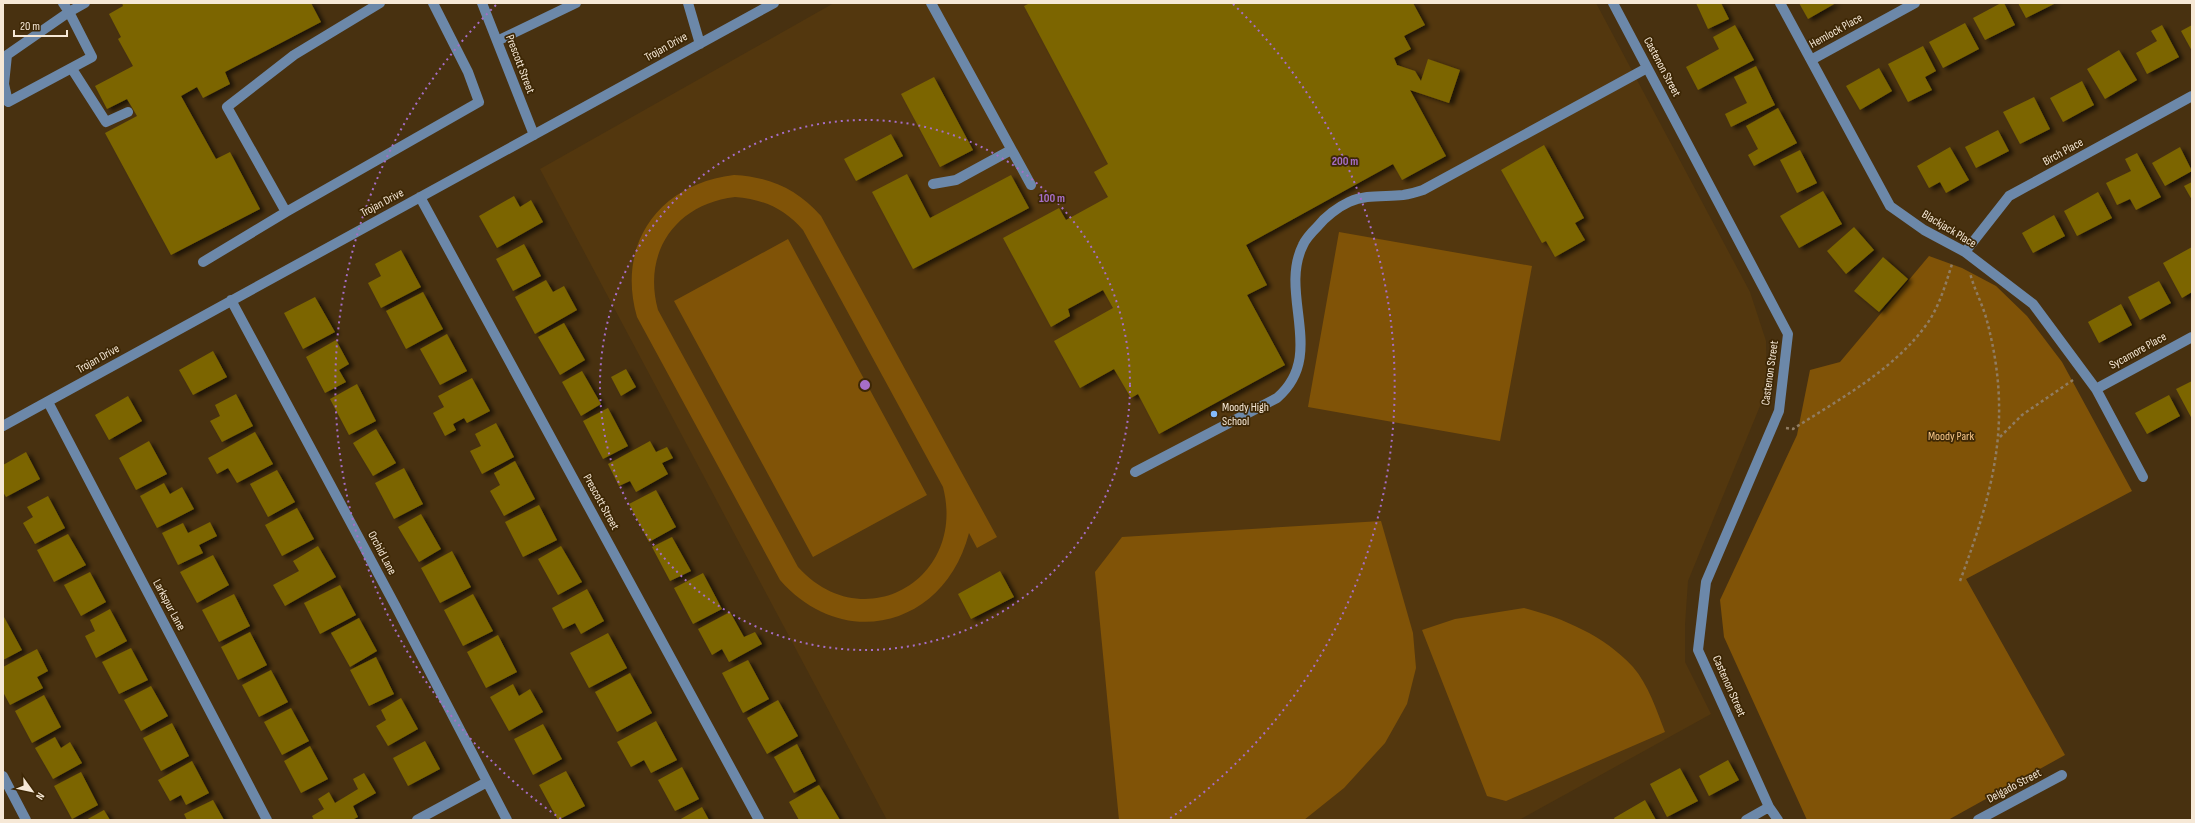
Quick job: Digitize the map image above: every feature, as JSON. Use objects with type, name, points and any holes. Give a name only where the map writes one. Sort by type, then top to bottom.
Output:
[{"type":"street","points":[[63,3],[69,12],[92,57],[8,102],[4,84],[7,55],[69,12],[85,3]]},
{"type":"street","points":[[286,212],[227,107],[294,56],[380,3]]},
{"type":"street","points":[[203,262],[286,212],[479,102],[468,72],[433,3]]},
{"type":"street","name":"Prescott Street","points":[[482,3],[534,135]]},
{"type":"street","points":[[497,41],[576,3]]},
{"type":"street","points":[[688,3],[700,44]]},
{"type":"street","name":"Trojan Drive","points":[[3,426],[774,3]]},
{"type":"street","points":[[931,3],[1031,185]]},
{"type":"street","name":"Castenon Street","points":[[1613,3],[1788,334],[1779,411],[1706,582],[1698,650],[1769,807]]},
{"type":"street","name":"Blackjack Place","points":[[1780,3],[1890,206],[1924,230],[1965,252],[2033,304],[2096,389],[2143,477]]},
{"type":"street","name":"Hemlock Place","points":[[1811,60],[1915,3]]},
{"type":"street","points":[[1135,472],[1277,398],[1285,392],[1293,379],[1299,364],[1302,342],[1295,292],[1302,246],[1324,219],[1349,202],[1377,195],[1403,195],[1424,190],[1647,68]]},
{"type":"street","points":[[72,69],[106,122],[128,112]]},
{"type":"street","name":"Birch Place","points":[[1965,252],[2009,196],[2192,96]]},
{"type":"street","points":[[933,184],[956,180],[1011,150]]},
{"type":"street","name":"Prescott Street","points":[[420,197],[759,820]]},
{"type":"street","name":"Orchid Lane","points":[[231,300],[395,605],[507,820]]},
{"type":"street","name":"Sycamore Place","points":[[2096,389],[2192,336]]},
{"type":"street","name":"Larkspur Lane","points":[[48,402],[267,820]]},
{"type":"street","name":"Delgado Street","points":[[1978,820],[2062,775]]},
{"type":"street","points":[[3,776],[26,820]]},
{"type":"street","points":[[417,820],[486,782]]},
{"type":"street","points":[[1746,820],[1769,807],[1778,820]]},
{"type":"path","points":[[1960,582],[1980,529],[1992,484],[2000,437],[2001,418],[1996,360],[1987,321],[1969,274],[1978,262]]},
{"type":"path","points":[[1773,425],[1794,430],[1892,362],[1912,343],[1930,320],[1940,298],[1952,264]]},
{"type":"path","points":[[2000,437],[2022,416],[2084,374]]},
{"type":"shaded area","name":"Moody High School","points":[[834,3],[1596,3],[1750,292],[1766,341],[1767,389],[1688,581],[1685,625],[1685,662],[1711,714],[1519,820],[887,820],[540,169]]},
{"type":"green space","points":[[734,175],[759,178],[782,186],[802,198],[821,216],[997,537],[977,548],[969,533],[957,565],[938,590],[916,608],[890,619],[862,622],[833,617],[806,603],[780,580],[637,317],[632,290],[633,265],[639,242],[650,222],[665,205],[684,191],[707,181]],"holes":[[[735,197],[745,198],[773,206],[789,216],[803,230],[943,487],[946,520],[940,549],[925,572],[904,589],[879,598],[851,598],[824,588],[798,567],[658,310],[654,289],[655,269],[660,251],[668,234],[680,221],[696,209],[714,201]]]},
{"type":"green space","points":[[1339,232],[1532,266],[1500,441],[1308,407]]},
{"type":"green space","points":[[788,239],[927,495],[813,557],[674,301]]},
{"type":"green space","name":"Moody Park","points":[[1929,256],[1962,268],[1996,286],[2027,316],[2062,362],[2132,491],[1966,579],[2065,755],[1948,820],[1807,820],[1724,637],[1720,600],[1797,435],[1810,370],[1840,362]]},
{"type":"green space","points":[[1381,521],[1413,633],[1416,668],[1407,704],[1385,743],[1344,788],[1304,820],[1119,820],[1095,572],[1122,537]]},
{"type":"green space","points":[[1524,608],[1554,617],[1583,630],[1610,646],[1622,656],[1633,667],[1643,681],[1652,698],[1665,732],[1506,801],[1487,796],[1422,630],[1455,619]]},
{"type":"building","points":[[122,3],[311,3],[321,22],[225,72],[230,84],[203,98],[197,87],[181,96],[216,159],[230,152],[260,209],[171,255],[105,133],[137,116],[127,99],[107,109],[95,86],[133,66],[118,39],[121,37],[109,14],[123,6]]},
{"type":"building","points":[[1030,3],[1413,3],[1425,25],[1404,36],[1411,49],[1394,58],[1397,65],[1415,71],[1421,81],[1428,59],[1460,70],[1449,103],[1410,90],[1446,156],[1402,180],[1393,164],[1246,245],[1267,285],[1247,295],[1285,365],[1159,434],[1138,394],[1131,398],[1114,369],[1080,388],[1054,341],[1113,308],[1103,290],[1068,309],[1070,316],[1051,327],[1003,238],[1059,208],[1066,220],[1108,197],[1094,172],[1108,164],[1024,6]]},
{"type":"building","points":[[1696,3],[1721,3],[1729,19],[1708,29]]},
{"type":"building","points":[[1799,3],[1836,3],[1808,19]]},
{"type":"building","points":[[2001,3],[2004,3],[2015,25],[1985,40],[1973,18]]},
{"type":"building","points":[[2018,3],[2056,3],[2026,18]]},
{"type":"building","points":[[1965,23],[1979,49],[1943,68],[1929,42]]},
{"type":"building","points":[[1735,25],[1754,60],[1698,90],[1686,67],[1719,49],[1713,37]]},
{"type":"building","points":[[2162,25],[2179,57],[2147,74],[2136,53],[2157,41],[2151,31]]},
{"type":"building","points":[[2192,25],[2192,51],[2181,31]]},
{"type":"building","points":[[1923,46],[1936,71],[1925,77],[1932,90],[1908,102],[1888,64]]},
{"type":"building","points":[[2119,50],[2137,80],[2105,99],[2087,69]]},
{"type":"building","points":[[1756,66],[1775,105],[1731,127],[1725,114],[1747,103],[1734,77]]},
{"type":"building","points":[[1879,68],[1892,91],[1860,110],[1846,86]]},
{"type":"building","points":[[934,77],[973,150],[940,167],[901,94]]},
{"type":"building","points":[[2082,81],[2094,105],[2063,122],[2050,98]]},
{"type":"building","points":[[2034,97],[2050,129],[2020,144],[2003,112]]},
{"type":"building","points":[[1778,108],[1797,143],[1754,166],[1748,155],[1758,149],[1746,126]]},
{"type":"building","points":[[1998,130],[2009,151],[1976,168],[1965,147]]},
{"type":"building","points":[[891,134],[903,156],[856,181],[844,159]]},
{"type":"building","points":[[1544,145],[1584,218],[1575,223],[1585,240],[1555,257],[1546,241],[1542,243],[1501,170]]},
{"type":"building","points":[[1950,147],[1969,180],[1946,193],[1940,182],[1929,188],[1917,166]]},
{"type":"building","points":[[2180,147],[2192,171],[2165,186],[2152,163]]},
{"type":"building","points":[[1800,150],[1817,183],[1797,193],[1780,160]]},
{"type":"building","points":[[2137,153],[2161,197],[2136,210],[2130,199],[2117,205],[2106,183],[2131,171],[2125,159]]},
{"type":"building","points":[[907,174],[930,218],[1011,175],[1029,208],[913,269],[872,192]]},
{"type":"building","points":[[2192,182],[2192,200],[2184,186]]},
{"type":"building","points":[[1823,191],[1842,224],[1799,248],[1780,216]]},
{"type":"building","points":[[2098,192],[2112,218],[2077,236],[2064,211]]},
{"type":"building","points":[[514,196],[520,207],[531,200],[543,222],[497,248],[479,216]]},
{"type":"building","points":[[2054,215],[2065,236],[2033,253],[2022,233]]},
{"type":"building","points":[[1854,227],[1874,250],[1846,274],[1827,251]]},
{"type":"building","points":[[524,244],[541,276],[513,291],[496,259]]},
{"type":"building","points":[[2192,247],[2192,292],[2182,298],[2163,263]]},
{"type":"building","points":[[401,250],[421,287],[381,308],[368,283],[381,276],[375,264]]},
{"type":"building","points":[[1883,257],[1908,279],[1879,312],[1854,291]]},
{"type":"building","points":[[546,280],[553,292],[564,286],[577,310],[535,334],[515,297]]},
{"type":"building","points":[[2159,281],[2171,303],[2140,320],[2128,297]]},
{"type":"building","points":[[423,292],[443,329],[406,349],[386,311]]},
{"type":"building","points":[[315,297],[335,332],[303,349],[284,313]]},
{"type":"building","points":[[2121,304],[2132,325],[2099,343],[2088,322]]},
{"type":"building","points":[[564,323],[585,360],[560,375],[538,337]]},
{"type":"building","points":[[447,334],[467,371],[440,385],[420,349]]},
{"type":"building","points":[[336,340],[349,364],[339,370],[346,382],[325,393],[306,357]]},
{"type":"building","points":[[213,351],[227,377],[193,395],[179,370]]},
{"type":"building","points":[[626,369],[636,387],[621,396],[611,377]]},
{"type":"building","points":[[582,371],[601,404],[581,416],[562,382]]},
{"type":"building","points":[[472,378],[490,411],[467,423],[464,418],[453,424],[456,430],[445,436],[433,413],[444,407],[438,396]]},
{"type":"building","points":[[2192,381],[2192,419],[2176,389]]},
{"type":"building","points":[[357,384],[376,421],[349,435],[330,399]]},
{"type":"building","points":[[236,394],[253,426],[222,442],[210,421],[220,416],[215,405]]},
{"type":"building","points":[[2169,395],[2180,416],[2147,434],[2135,413]]},
{"type":"building","points":[[128,396],[142,421],[109,440],[95,415]]},
{"type":"building","points":[[608,408],[628,446],[603,459],[583,421]]},
{"type":"building","points":[[496,423],[514,457],[482,474],[470,451],[481,446],[475,434]]},
{"type":"building","points":[[376,429],[396,463],[373,476],[353,443]]},
{"type":"building","points":[[255,432],[273,464],[237,483],[228,468],[217,474],[208,458]]},
{"type":"building","points":[[149,441],[167,474],[136,490],[119,458]]},
{"type":"building","points":[[650,441],[656,452],[667,447],[673,458],[662,463],[668,474],[636,492],[630,481],[619,486],[608,464]]},
{"type":"building","points":[[26,452],[40,479],[6,497],[3,492],[3,465]]},
{"type":"building","points":[[515,461],[535,499],[504,516],[490,491],[500,485],[494,473]]},
{"type":"building","points":[[404,468],[423,504],[394,519],[375,483]]},
{"type":"building","points":[[277,470],[295,502],[268,517],[250,484]]},
{"type":"building","points":[[164,483],[170,494],[182,487],[194,509],[157,528],[140,496]]},
{"type":"building","points":[[656,490],[676,527],[649,542],[629,504]]},
{"type":"building","points":[[48,496],[65,528],[35,544],[23,523],[33,517],[27,507]]},
{"type":"building","points":[[539,505],[557,540],[523,557],[505,522]]},
{"type":"building","points":[[297,508],[314,539],[282,556],[265,525]]},
{"type":"building","points":[[421,514],[441,549],[419,562],[398,527]]},
{"type":"building","points":[[210,522],[217,536],[199,545],[203,553],[178,565],[162,533],[183,523],[188,533]]},
{"type":"building","points":[[68,534],[86,565],[54,582],[37,550]]},
{"type":"building","points":[[672,537],[691,571],[670,581],[652,547]]},
{"type":"building","points":[[318,546],[336,577],[285,606],[273,585],[299,571],[293,561]]},
{"type":"building","points":[[561,546],[582,582],[558,595],[538,559]]},
{"type":"building","points":[[452,551],[471,587],[440,603],[421,568]]},
{"type":"building","points":[[213,555],[229,585],[197,603],[180,572]]},
{"type":"building","points":[[1000,571],[1014,597],[971,619],[958,594]]},
{"type":"building","points":[[90,572],[106,602],[81,616],[64,585]]},
{"type":"building","points":[[703,573],[722,609],[693,624],[674,588]]},
{"type":"building","points":[[340,585],[356,615],[320,634],[304,603]]},
{"type":"building","points":[[587,589],[604,621],[581,634],[575,623],[563,629],[552,608]]},
{"type":"building","points":[[234,594],[250,626],[219,642],[202,610]]},
{"type":"building","points":[[473,594],[493,631],[463,646],[444,610]]},
{"type":"building","points":[[110,609],[127,641],[96,658],[85,636],[95,631],[90,620]]},
{"type":"building","points":[[730,612],[744,637],[755,632],[762,644],[729,662],[722,649],[712,655],[698,629]]},
{"type":"building","points":[[4,617],[22,650],[3,660],[3,618]]},
{"type":"building","points":[[359,618],[377,651],[350,667],[331,633]]},
{"type":"building","points":[[250,632],[267,665],[238,680],[221,647]]},
{"type":"building","points":[[608,633],[627,668],[589,688],[570,653]]},
{"type":"building","points":[[498,635],[517,672],[486,688],[467,652]]},
{"type":"building","points":[[131,648],[148,680],[119,694],[102,662]]},
{"type":"building","points":[[37,649],[48,671],[37,677],[43,688],[10,705],[3,692],[3,667]]},
{"type":"building","points":[[376,657],[394,694],[369,706],[350,670]]},
{"type":"building","points":[[748,660],[769,699],[743,713],[722,673]]},
{"type":"building","points":[[271,670],[288,702],[259,717],[242,685]]},
{"type":"building","points":[[630,673],[652,713],[617,732],[595,692]]},
{"type":"building","points":[[513,684],[519,696],[530,689],[543,712],[509,731],[490,697]]},
{"type":"building","points":[[151,686],[168,716],[141,731],[124,700]]},
{"type":"building","points":[[44,695],[61,727],[32,743],[15,711]]},
{"type":"building","points":[[401,698],[418,729],[388,746],[376,726],[386,720],[381,710]]},
{"type":"building","points":[[778,700],[798,736],[767,754],[747,718]]},
{"type":"building","points":[[291,708],[309,741],[282,755],[264,722]]},
{"type":"building","points":[[656,721],[677,760],[651,773],[644,760],[631,767],[617,742]]},
{"type":"building","points":[[172,723],[189,756],[161,771],[143,738]]},
{"type":"building","points":[[543,724],[562,759],[533,775],[514,739]]},
{"type":"building","points":[[55,737],[61,748],[70,742],[82,763],[53,779],[35,748]]},
{"type":"building","points":[[425,741],[440,769],[408,786],[393,758]]},
{"type":"building","points":[[797,744],[816,781],[794,793],[774,757]]},
{"type":"building","points":[[310,746],[328,779],[301,793],[284,761]]},
{"type":"building","points":[[1728,760],[1739,780],[1709,796],[1699,776]]},
{"type":"building","points":[[192,761],[209,793],[186,805],[181,795],[170,801],[158,780]]},
{"type":"building","points":[[682,767],[699,799],[675,811],[658,780]]},
{"type":"building","points":[[1680,768],[1698,801],[1667,817],[1650,784]]},
{"type":"building","points":[[566,771],[585,806],[558,820],[539,785]]},
{"type":"building","points":[[81,772],[98,805],[72,819],[54,786]]},
{"type":"building","points":[[364,773],[376,793],[353,806],[358,817],[352,820],[314,820],[312,816],[324,809],[318,799],[329,792],[335,803],[358,789],[353,779]]},
{"type":"building","points":[[819,785],[840,820],[799,820],[789,802]]},
{"type":"building","points":[[213,800],[224,820],[187,820],[184,814]]},
{"type":"building","points":[[1645,800],[1656,820],[1615,820],[1614,818]]},
{"type":"building","points":[[702,807],[709,820],[679,820]]},
{"type":"building","points":[[104,810],[110,820],[86,820]]},
{"type":"place","name":"Moody High School","points":[[1214,414]]}]
